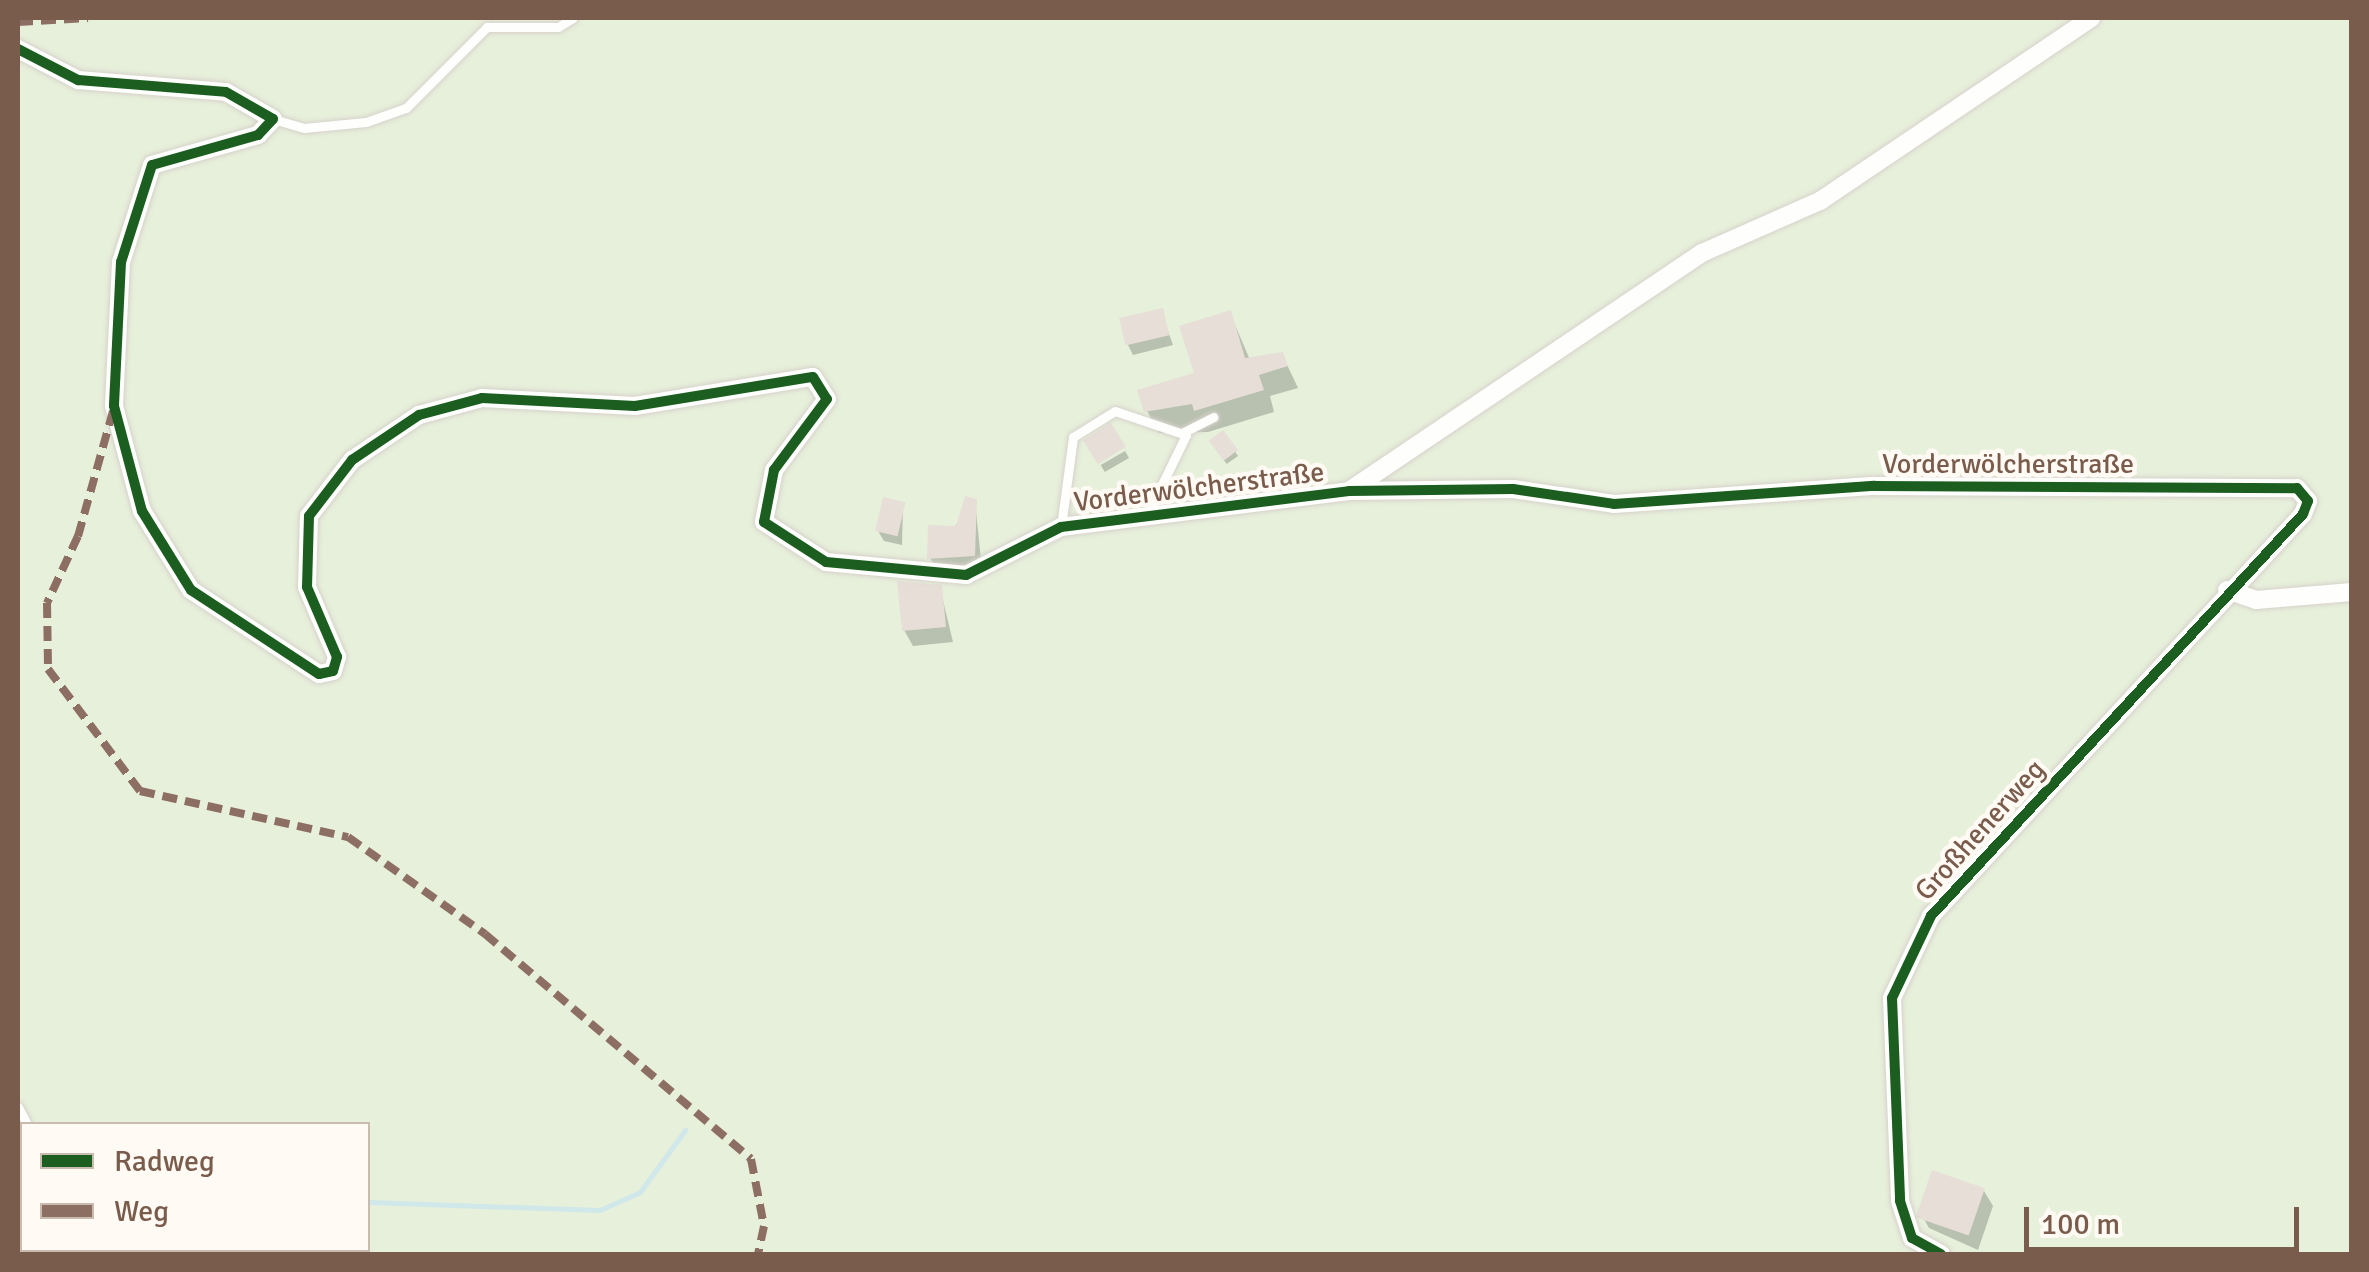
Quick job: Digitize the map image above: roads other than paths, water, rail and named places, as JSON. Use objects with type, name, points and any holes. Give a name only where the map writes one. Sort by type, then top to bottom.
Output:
[{"type":"street","points":[[1349,491],[1702,253],[1820,202],[2091,18]]},
{"type":"street","points":[[18,48],[78,80],[226,92],[273,119]]},
{"type":"street","name":"Vorderwölcherstraße","points":[[273,119],[258,135],[152,165],[125,239],[110,336],[114,406],[142,511],[206,608],[294,664],[323,674],[337,663],[303,568],[322,495],[352,460],[419,415],[482,398],[635,406],[813,376],[826,399],[764,499],[764,522],[793,546],[850,567],[978,575],[1061,527],[1148,513],[1349,491],[1513,489],[1614,504],[1874,486],[2297,488],[2308,501],[2302,514],[2227,590]]},
{"type":"street","points":[[2227,590],[2256,600],[2352,592]]},
{"type":"street","name":"Großhenerweg","points":[[1941,1254],[1912,1238],[1900,1201],[1892,998],[1931,916],[2227,590]]},
{"type":"lane","points":[[273,119],[304,128],[366,122],[406,108],[488,28],[558,28],[572,18]]},
{"type":"lane","points":[[1061,527],[1066,452],[1084,424],[1114,410],[1184,432]]},
{"type":"lane","points":[[1148,513],[1184,432],[1213,417]]},
{"type":"waterway","points":[[370,1202],[600,1210],[640,1192],[685,1130]]},
{"type":"waterway","points":[[80,1254],[88,1252]]}]
